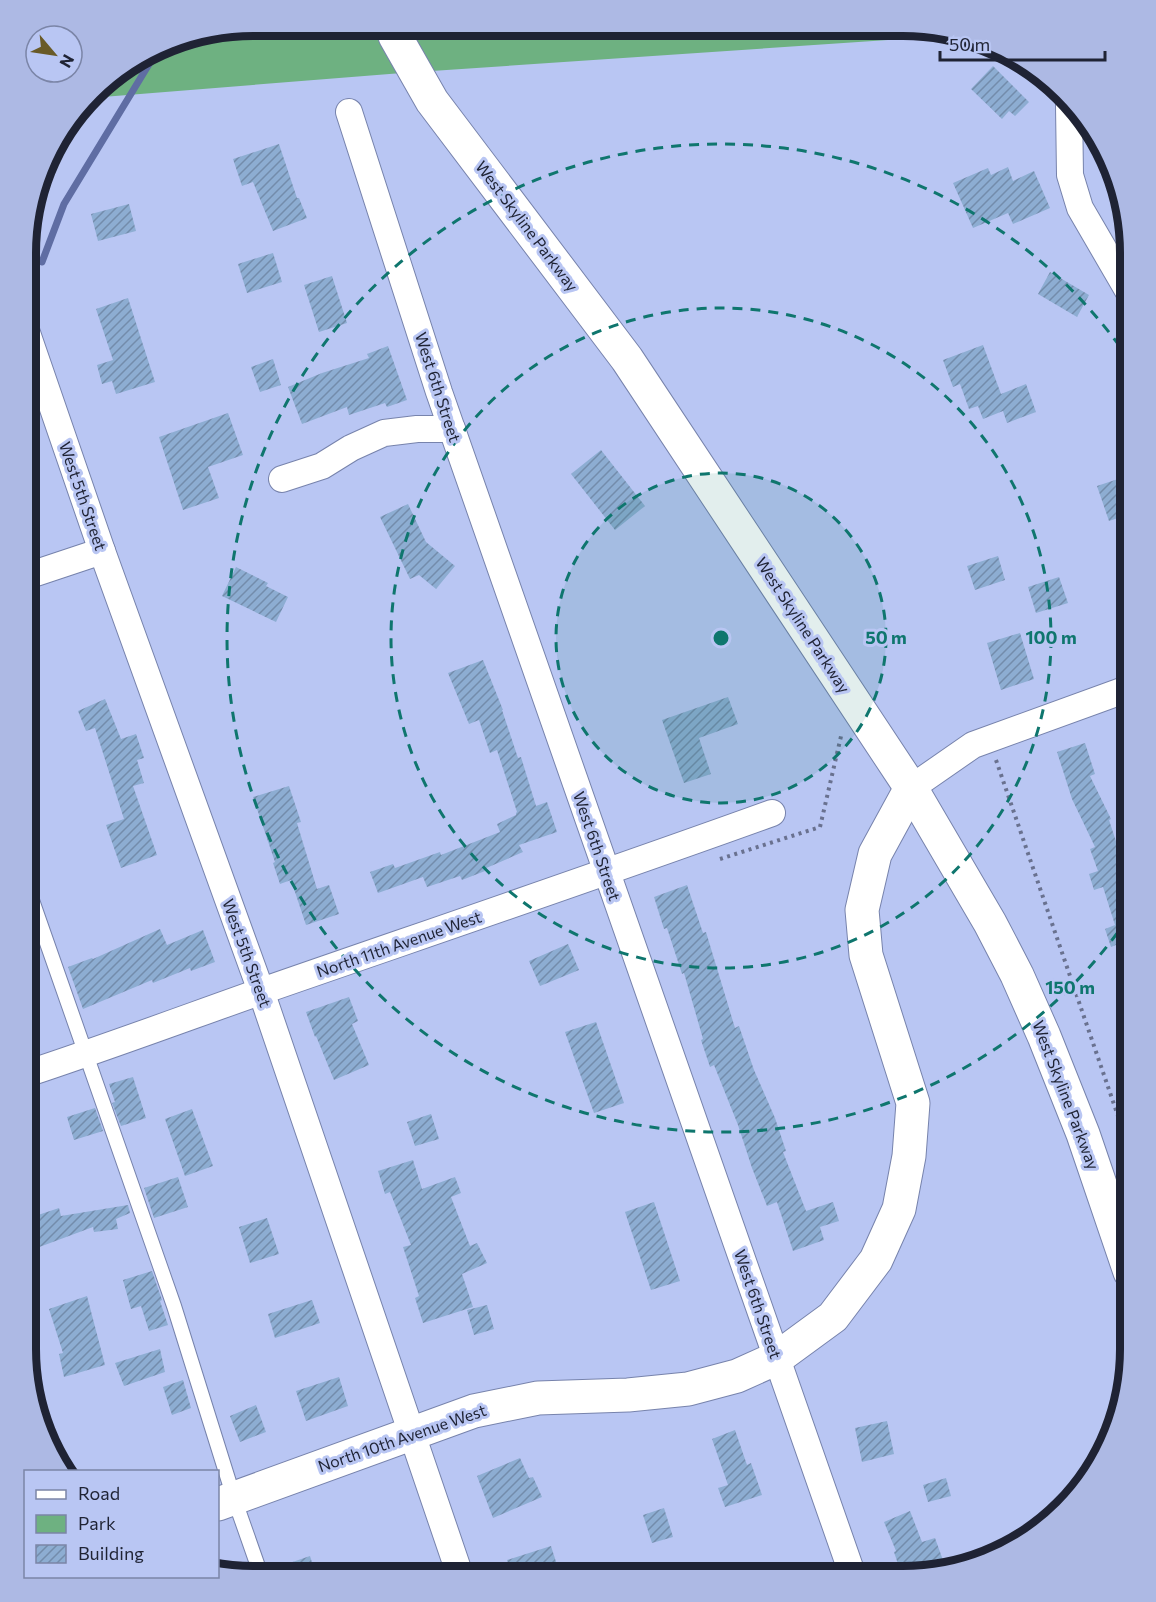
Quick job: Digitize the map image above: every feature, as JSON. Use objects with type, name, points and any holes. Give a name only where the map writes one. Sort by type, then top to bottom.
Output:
[{"type":"street","name":"West Skyline Parkway","points":[[395,36],[432,101],[627,359],[911,788],[990,923],[1017,975],[1083,1134],[1120,1243]]},
{"type":"street","name":"West 6th Street","points":[[349,112],[452,429],[850,1566]]},
{"type":"street","points":[[1069,114],[1070,175],[1080,208],[1120,275]]},
{"type":"street","name":"West 5th Street","points":[[36,359],[102,551],[261,992],[457,1566]]},
{"type":"street","points":[[282,479],[322,466],[351,448],[384,433],[417,429],[452,429]]},
{"type":"street","points":[[36,573],[102,551]]},
{"type":"street","points":[[911,788],[974,745],[1120,692]]},
{"type":"street","name":"North 10th Avenue West","points":[[226,1501],[474,1411],[537,1398],[628,1395],[688,1389],[737,1376],[777,1358],[833,1317],[876,1260],[899,1209],[909,1156],[913,1103],[866,955],[862,910],[875,854],[911,788]]},
{"type":"street","name":"North 11th Avenue West","points":[[36,1071],[772,813]]},
{"type":"lane","points":[[36,912],[174,1306],[218,1470]]},
{"type":"lane","points":[[219,1475],[226,1501],[257,1566]]},
{"type":"path","points":[[715,861],[820,827],[846,716],[857,706]]},
{"type":"path","points":[[989,740],[1120,1123]]},
{"type":"green space","points":[[239,36],[927,37],[402,73],[101,97],[132,73],[157,58],[197,43]]},
{"type":"building","points":[[993,66],[1029,102],[1015,116],[1009,111],[1002,119],[971,89]]},
{"type":"building","points":[[279,144],[297,198],[307,218],[273,231],[253,182],[242,186],[233,159]]},
{"type":"building","points":[[1008,167],[1013,181],[1034,171],[1050,208],[1013,224],[1008,213],[973,228],[953,183],[988,168],[991,175]]},
{"type":"building","points":[[129,204],[136,231],[98,241],[91,214]]},
{"type":"building","points":[[273,253],[282,282],[247,293],[238,264]]},
{"type":"building","points":[[1050,272],[1089,295],[1077,317],[1038,294]]},
{"type":"building","points":[[332,276],[347,323],[319,332],[304,285]]},
{"type":"building","points":[[128,298],[155,382],[116,394],[112,381],[102,384],[97,365],[113,360],[96,309]]},
{"type":"building","points":[[983,345],[1001,394],[1026,384],[1036,412],[1007,423],[1003,411],[983,419],[978,406],[969,409],[960,384],[953,387],[943,360]]},
{"type":"building","points":[[388,346],[407,400],[387,407],[385,403],[349,415],[347,407],[302,424],[288,387],[369,358],[367,354]]},
{"type":"building","points":[[273,359],[281,385],[260,392],[251,367]]},
{"type":"building","points":[[228,413],[243,455],[208,467],[219,498],[183,510],[159,437]]},
{"type":"building","points":[[601,450],[645,506],[615,530],[571,474]]},
{"type":"building","points":[[1120,478],[1120,517],[1109,521],[1097,486]]},
{"type":"building","points":[[408,504],[426,542],[455,566],[436,589],[419,575],[410,579],[380,517]]},
{"type":"building","points":[[998,556],[1005,580],[975,590],[967,566]]},
{"type":"building","points":[[236,567],[268,583],[266,586],[288,597],[276,622],[222,596]]},
{"type":"building","points":[[1059,577],[1068,603],[1036,613],[1028,587]]},
{"type":"building","points":[[1020,633],[1034,679],[1001,690],[987,643]]},
{"type":"building","points":[[483,660],[503,710],[518,758],[521,757],[536,806],[547,802],[557,832],[519,845],[523,852],[462,880],[460,876],[427,887],[423,877],[378,893],[370,872],[393,864],[395,868],[440,852],[441,855],[500,832],[497,824],[516,815],[517,812],[497,750],[490,753],[479,720],[469,724],[448,673]]},
{"type":"building","points":[[728,697],[738,724],[699,738],[711,774],[684,783],[662,720]]},
{"type":"building","points":[[105,699],[121,739],[136,734],[144,758],[137,760],[144,783],[133,786],[157,855],[121,868],[106,825],[124,819],[95,728],[86,731],[78,711]]},
{"type":"building","points":[[1085,743],[1095,774],[1090,776],[1111,819],[1109,820],[1120,854],[1120,943],[1111,947],[1105,929],[1115,925],[1103,887],[1094,890],[1089,874],[1098,871],[1090,849],[1095,847],[1072,799],[1057,752]]},
{"type":"building","points":[[289,786],[301,822],[297,823],[317,889],[329,885],[339,914],[306,925],[291,880],[280,884],[253,797]]},
{"type":"building","points":[[687,885],[703,933],[706,932],[735,1028],[739,1026],[754,1070],[775,1118],[786,1151],[783,1152],[806,1211],[833,1202],[839,1221],[820,1227],[824,1240],[793,1251],[777,1202],[767,1206],[714,1065],[710,1067],[684,973],[682,974],[667,928],[664,929],[654,897]]},
{"type":"building","points":[[160,929],[167,945],[203,930],[215,962],[191,971],[190,968],[153,983],[152,980],[83,1009],[68,967],[93,959]]},
{"type":"building","points":[[568,944],[579,970],[540,986],[529,961]]},
{"type":"building","points":[[349,997],[358,1021],[352,1024],[369,1065],[334,1080],[306,1012]]},
{"type":"building","points":[[596,1022],[624,1103],[594,1113],[565,1032]]},
{"type":"building","points":[[133,1077],[146,1118],[121,1126],[112,1103],[115,1102],[109,1084]]},
{"type":"building","points":[[95,1108],[103,1131],[74,1140],[67,1117]]},
{"type":"building","points":[[192,1109],[213,1166],[185,1176],[165,1119]]},
{"type":"building","points":[[431,1114],[439,1139],[415,1146],[407,1122]]},
{"type":"building","points":[[413,1160],[422,1189],[455,1177],[461,1193],[451,1197],[470,1246],[477,1243],[487,1263],[462,1274],[473,1307],[423,1323],[415,1298],[419,1296],[403,1247],[411,1245],[390,1192],[385,1194],[378,1171]]},
{"type":"building","points":[[178,1177],[188,1207],[154,1218],[144,1188]]},
{"type":"building","points":[[654,1202],[680,1281],[651,1290],[625,1212]]},
{"type":"building","points":[[128,1205],[130,1213],[116,1219],[118,1229],[94,1232],[93,1227],[36,1248],[36,1216],[59,1208],[61,1216]]},
{"type":"building","points":[[267,1218],[279,1254],[250,1263],[239,1227]]},
{"type":"building","points":[[152,1271],[168,1325],[149,1331],[141,1306],[131,1309],[123,1280]]},
{"type":"building","points":[[87,1296],[105,1365],[64,1377],[59,1354],[63,1353],[49,1309]]},
{"type":"building","points":[[312,1300],[320,1323],[275,1338],[268,1314]]},
{"type":"building","points":[[487,1305],[494,1329],[474,1335],[467,1310]]},
{"type":"building","points":[[160,1349],[165,1372],[124,1386],[115,1363]]},
{"type":"building","points":[[339,1377],[348,1406],[306,1421],[296,1391]]},
{"type":"building","points":[[183,1380],[191,1408],[172,1415],[163,1387]]},
{"type":"building","points":[[256,1405],[266,1432],[240,1442],[230,1416]]},
{"type":"building","points":[[887,1421],[894,1454],[862,1462],[855,1428]]},
{"type":"building","points":[[735,1430],[747,1465],[751,1463],[762,1495],[725,1507],[718,1488],[728,1485],[712,1439]]},
{"type":"building","points":[[520,1458],[529,1478],[533,1477],[542,1497],[493,1518],[477,1476]]},
{"type":"building","points":[[946,1478],[951,1496],[928,1502],[923,1485]]},
{"type":"building","points":[[664,1508],[673,1537],[652,1543],[643,1515]]},
{"type":"building","points":[[910,1511],[922,1542],[935,1538],[944,1562],[899,1566],[894,1552],[896,1551],[884,1522]]},
{"type":"building","points":[[551,1546],[557,1565],[509,1566],[507,1560]]},
{"type":"building","points":[[310,1556],[313,1566],[281,1566]]},
{"type":"waterway","points":[[42,262],[64,204],[151,61]]}]
